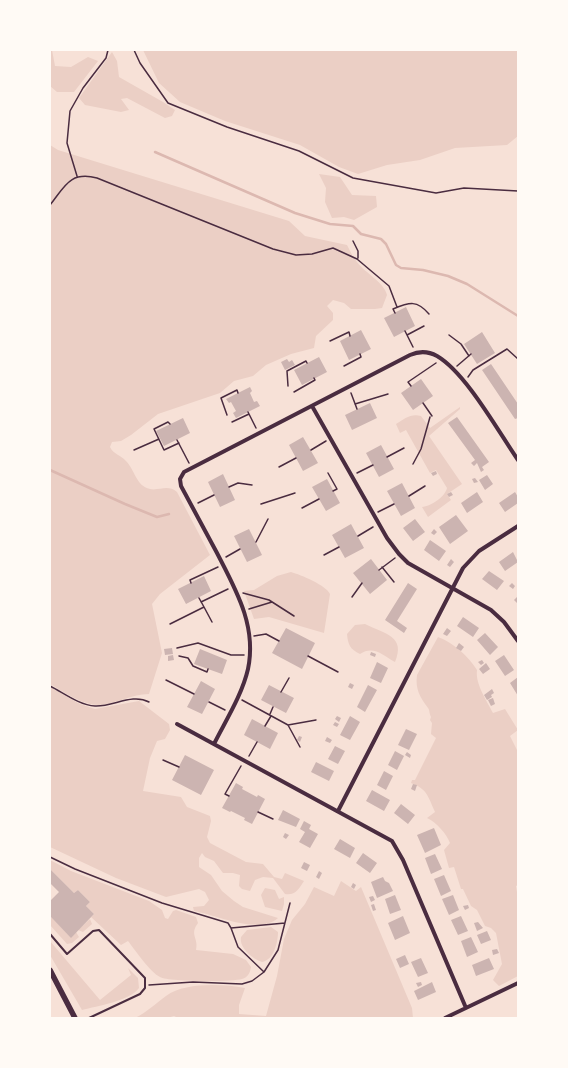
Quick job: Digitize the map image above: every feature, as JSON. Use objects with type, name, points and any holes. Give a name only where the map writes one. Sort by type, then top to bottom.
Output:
[{"type":"main road","points":[[50,970],[75,1018]]},
{"type":"street","points":[[214,744],[237,698],[246,676],[250,655],[250,636],[245,611],[237,592],[182,486],[180,477],[184,472],[416,352],[426,353],[441,360],[452,370],[464,383],[518,460]]},
{"type":"street","points":[[312,406],[379,524],[399,554],[408,563],[497,615],[518,641]]},
{"type":"street","points":[[338,811],[453,588],[470,559],[518,526]]},
{"type":"street","points":[[177,724],[389,839],[397,847],[466,1008]]},
{"type":"street","points":[[445,1018],[518,983]]},
{"type":"lane","points":[[50,934],[67,954],[93,931],[101,932],[142,974],[145,985],[142,992],[138,996],[89,1018]]},
{"type":"path","points":[[78,176],[67,143],[70,111],[83,88],[106,58],[108,50]]},
{"type":"path","points":[[134,50],[140,63],[168,103],[227,127],[299,151],[353,178],[436,193],[464,188],[518,191]]},
{"type":"path","points":[[50,205],[68,183],[78,176],[88,176],[106,181],[273,249],[296,255],[312,254],[324,249],[333,248],[357,258],[389,286],[397,307]]},
{"type":"path","points":[[353,241],[358,251],[357,258]]},
{"type":"path","points":[[395,313],[393,309],[397,307],[420,304],[429,314]]},
{"type":"path","points":[[407,335],[424,326]]},
{"type":"path","points":[[405,331],[416,352]]},
{"type":"path","points":[[330,341],[349,332],[350,336]]},
{"type":"path","points":[[449,335],[461,344],[470,355],[452,370]]},
{"type":"path","points":[[464,383],[473,370],[507,349],[518,359]]},
{"type":"path","points":[[344,366],[361,357],[360,354]]},
{"type":"path","points":[[411,386],[408,382],[441,360]]},
{"type":"path","points":[[288,386],[287,371],[306,361],[307,363]]},
{"type":"path","points":[[294,392],[315,380],[314,378]]},
{"type":"path","points":[[348,387],[357,409]]},
{"type":"path","points":[[227,415],[222,398],[237,390],[238,393]]},
{"type":"path","points":[[355,404],[388,394]]},
{"type":"path","points":[[413,464],[421,449],[431,416],[423,403]]},
{"type":"path","points":[[232,422],[248,413],[259,433]]},
{"type":"path","points":[[170,424],[168,422],[154,429],[164,450],[179,443]]},
{"type":"path","points":[[311,450],[330,438]]},
{"type":"path","points":[[134,450],[159,439]]},
{"type":"path","points":[[177,440],[192,468]]},
{"type":"path","points":[[387,457],[404,448]]},
{"type":"path","points":[[279,467],[296,458]]},
{"type":"path","points":[[352,476],[373,465]]},
{"type":"path","points":[[328,473],[337,489],[333,491]]},
{"type":"path","points":[[229,487],[238,483],[252,485]]},
{"type":"path","points":[[409,496],[425,486]]},
{"type":"path","points":[[261,504],[295,493]]},
{"type":"path","points":[[192,506],[214,495]]},
{"type":"path","points":[[302,508],[319,499]]},
{"type":"path","points":[[374,515],[394,504]]},
{"type":"path","points":[[256,542],[268,519]]},
{"type":"path","points":[[358,536],[379,524]]},
{"type":"path","points":[[324,555],[339,547]]},
{"type":"path","points":[[191,583],[190,580],[222,562],[240,549]]},
{"type":"path","points":[[379,570],[399,554]]},
{"type":"path","points":[[382,567],[394,582]]},
{"type":"path","points":[[352,597],[362,583]]},
{"type":"path","points":[[201,602],[234,586]]},
{"type":"path","points":[[237,592],[272,602],[294,616]]},
{"type":"path","points":[[199,598],[212,622]]},
{"type":"path","points":[[245,611],[272,602]]},
{"type":"path","points":[[170,624],[204,607]]},
{"type":"path","points":[[250,636],[266,634],[279,641]]},
{"type":"path","points":[[177,648],[198,643],[230,655],[250,655]]},
{"type":"path","points":[[214,654],[215,650]]},
{"type":"path","points":[[179,656],[188,658],[193,666],[207,672],[208,669]]},
{"type":"path","points":[[308,656],[338,672]]},
{"type":"path","points":[[281,692],[289,678]]},
{"type":"path","points":[[166,680],[194,694]]},
{"type":"path","points":[[50,686],[77,701],[92,706],[102,706],[136,698],[149,702]]},
{"type":"path","points":[[237,698],[288,725],[300,747]]},
{"type":"path","points":[[209,702],[230,712]]},
{"type":"path","points":[[265,726],[273,707]]},
{"type":"path","points":[[288,725],[316,720]]},
{"type":"path","points":[[229,796],[225,794],[257,742]]},
{"type":"path","points":[[162,760],[178,768]]},
{"type":"path","points":[[258,812],[273,819]]},
{"type":"path","points":[[50,857],[75,869],[162,903],[225,922],[231,928],[238,947],[264,972]]},
{"type":"path","points":[[145,985],[193,982],[242,984],[255,979],[264,972],[276,954],[290,903]]},
{"type":"path","points":[[231,928],[285,923]]},
{"type":"shaded area","points":[[50,50],[52,50],[55,66],[71,67],[88,57],[98,61],[74,92],[57,92],[50,86]]},
{"type":"shaded area","points":[[143,50],[518,50],[518,136],[507,145],[455,148],[420,160],[387,165],[358,174],[339,167],[300,145],[225,121],[180,102],[159,83]]},
{"type":"shaded area","points":[[112,52],[117,61],[119,77],[175,110],[172,116],[165,118],[127,98],[121,99],[129,110],[121,112],[85,105],[79,98]]},
{"type":"shaded area","points":[[50,145],[58,150],[289,221],[305,236],[347,245],[357,262],[379,282],[387,295],[382,308],[375,309],[351,309],[344,303],[333,300],[327,306],[333,313],[333,320],[316,336],[314,348],[291,354],[266,365],[253,376],[234,381],[220,393],[158,414],[131,435],[121,441],[112,442],[110,447],[112,450],[126,461],[142,485],[150,489],[170,488],[177,492],[210,555],[160,594],[152,604],[162,653],[149,694],[143,694],[112,703],[99,705],[86,703],[50,684]]},
{"type":"shaded area","points":[[319,174],[340,177],[352,195],[376,196],[377,207],[354,220],[344,217],[332,218],[325,202],[326,188]]},
{"type":"shaded area","points":[[460,407],[460,409],[429,436],[462,484],[447,494],[451,500],[428,517],[422,507],[429,505],[444,495],[447,488],[436,470],[430,473],[406,430],[400,433],[396,424],[408,417],[417,415],[421,416],[430,428]]},
{"type":"shaded area","points":[[291,572],[319,584],[330,594],[324,633],[269,617],[254,619],[244,591],[254,590],[277,576]]},
{"type":"shaded area","points":[[365,624],[392,637],[396,641],[398,653],[395,662],[378,652],[369,650],[360,654],[352,648],[349,644],[347,634],[355,625]]},
{"type":"shaded area","points":[[438,637],[455,646],[469,660],[477,670],[480,687],[493,713],[505,709],[518,730],[510,736],[518,752],[518,885],[516,886],[518,898],[518,976],[499,986],[493,980],[502,964],[496,933],[491,928],[485,926],[477,910],[471,906],[463,889],[461,889],[454,867],[449,868],[444,850],[450,843],[441,829],[427,818],[435,812],[426,794],[421,788],[411,783],[412,780],[415,780],[436,738],[431,734],[431,717],[429,709],[419,693],[417,675]]},
{"type":"shaded area","points":[[50,687],[80,704],[95,709],[139,701],[169,724],[170,730],[165,739],[157,741],[150,758],[143,791],[181,797],[187,807],[210,816],[211,821],[207,837],[210,843],[246,862],[263,864],[274,877],[282,879],[285,873],[304,881],[294,893],[291,894],[285,894],[273,878],[263,877],[255,880],[250,891],[242,889],[239,886],[240,875],[223,873],[214,861],[205,857],[202,853],[199,858],[199,867],[211,875],[222,891],[243,907],[278,918],[270,923],[260,925],[237,922],[194,911],[193,907],[204,906],[209,900],[205,892],[199,889],[166,897],[116,878],[50,847]]},
{"type":"shaded area","points":[[50,860],[71,871],[149,901],[162,910],[165,918],[168,919],[173,911],[176,910],[196,917],[198,923],[195,927],[194,934],[197,946],[196,950],[233,954],[246,960],[251,967],[249,973],[242,979],[227,981],[187,981],[165,979],[160,977],[147,966],[128,941],[121,945],[91,917],[94,914],[86,906],[90,902],[78,890],[74,893],[50,869]]},
{"type":"shaded area","points":[[341,881],[356,891],[361,887],[412,1008],[413,1018],[178,1018],[174,1016],[167,1018],[135,1018],[174,991],[204,985],[245,988],[239,1005],[239,1014],[266,1016],[277,976],[284,939],[292,920],[305,904],[314,887],[334,896]]},
{"type":"shaded area","points":[[265,888],[275,890],[279,899],[284,897],[282,911],[265,907],[261,895]]},
{"type":"shaded area","points":[[50,916],[71,937],[76,932],[79,937],[72,943],[67,944],[50,925]]},
{"type":"shaded area","points":[[90,919],[92,924],[83,932],[78,930]]},
{"type":"shaded area","points":[[271,927],[278,932],[276,945],[270,958],[262,962],[251,956],[244,949],[241,937],[247,930]]},
{"type":"shaded area","points":[[50,941],[100,1000],[131,975],[128,968],[138,978],[139,988],[135,993],[121,1000],[82,1010],[50,955]]},
{"type":"building","points":[[406,307],[415,326],[394,337],[384,318]]},
{"type":"building","points":[[361,330],[371,349],[349,360],[340,341]]},
{"type":"building","points":[[482,332],[495,353],[477,364],[464,344]]},
{"type":"building","points":[[319,357],[327,372],[302,385],[294,370]]},
{"type":"building","points":[[287,359],[289,362],[292,360],[295,365],[285,370],[281,362]]},
{"type":"building","points":[[491,364],[518,404],[518,418],[515,419],[482,370]]},
{"type":"building","points":[[421,379],[433,396],[413,410],[401,393]]},
{"type":"building","points":[[250,387],[252,391],[250,393],[254,402],[257,401],[260,406],[236,418],[233,413],[236,411],[231,402],[229,403],[226,399]]},
{"type":"building","points":[[370,403],[377,418],[352,430],[345,415]]},
{"type":"building","points":[[457,417],[489,462],[482,467],[484,470],[481,472],[477,463],[474,466],[471,463],[475,460],[448,423]]},
{"type":"building","points":[[183,418],[190,433],[164,446],[156,431]]},
{"type":"building","points":[[303,437],[318,463],[303,471],[289,445]]},
{"type":"building","points":[[381,445],[394,469],[379,477],[366,453]]},
{"type":"building","points":[[436,471],[437,474],[433,476],[431,473]]},
{"type":"building","points":[[223,474],[235,500],[220,507],[208,482]]},
{"type":"building","points":[[487,475],[493,484],[485,490],[479,480]]},
{"type":"building","points":[[475,478],[478,482],[474,483],[472,479]]},
{"type":"building","points":[[327,479],[340,503],[326,511],[312,487]]},
{"type":"building","points":[[402,483],[415,508],[401,516],[387,491]]},
{"type":"building","points":[[451,492],[453,495],[449,497],[447,494]]},
{"type":"building","points":[[477,492],[483,502],[467,513],[461,503]]},
{"type":"building","points":[[515,492],[518,497],[518,503],[505,512],[499,503]]},
{"type":"building","points":[[456,515],[468,531],[450,544],[439,527]]},
{"type":"building","points":[[415,519],[425,532],[413,541],[403,528]]},
{"type":"building","points":[[351,524],[364,548],[345,558],[332,535]]},
{"type":"building","points":[[249,529],[262,555],[247,562],[234,536]]},
{"type":"building","points":[[434,529],[437,532],[434,535],[431,533]]},
{"type":"building","points":[[430,540],[446,551],[439,561],[424,550]]},
{"type":"building","points":[[513,552],[518,562],[505,571],[499,562]]},
{"type":"building","points":[[371,559],[387,580],[370,594],[353,573]]},
{"type":"building","points":[[451,559],[454,562],[450,567],[447,565]]},
{"type":"building","points":[[489,571],[504,581],[497,590],[482,579]]},
{"type":"building","points":[[204,576],[211,591],[186,604],[178,589]]},
{"type":"building","points":[[408,583],[417,589],[397,621],[407,628],[404,633],[385,620]]},
{"type":"building","points":[[512,583],[515,586],[513,589],[509,586]]},
{"type":"building","points":[[518,596],[518,604],[514,600]]},
{"type":"building","points":[[463,617],[479,628],[473,637],[457,626]]},
{"type":"building","points":[[286,628],[315,643],[302,669],[272,653]]},
{"type":"building","points":[[447,628],[451,631],[447,636],[443,634]]},
{"type":"building","points":[[485,633],[498,647],[490,655],[477,640]]},
{"type":"building","points":[[459,643],[464,647],[461,651],[456,648]]},
{"type":"building","points":[[172,648],[173,654],[165,655],[164,649]]},
{"type":"building","points":[[200,649],[227,660],[222,674],[194,664]]},
{"type":"building","points":[[371,652],[376,654],[375,657],[370,655]]},
{"type":"building","points":[[173,655],[174,660],[168,661],[168,656]]},
{"type":"building","points":[[504,655],[514,670],[505,676],[495,661]]},
{"type":"building","points":[[482,660],[484,663],[481,665],[478,662]]},
{"type":"building","points":[[377,662],[388,668],[381,683],[370,678]]},
{"type":"building","points":[[486,663],[490,669],[483,674],[479,669]]},
{"type":"building","points":[[518,677],[518,696],[510,683]]},
{"type":"building","points":[[201,681],[215,689],[202,714],[187,707]]},
{"type":"building","points":[[350,683],[354,685],[352,689],[348,687]]},
{"type":"building","points":[[269,685],[294,698],[286,713],[261,700]]},
{"type":"building","points":[[368,685],[377,690],[365,712],[357,707]]},
{"type":"building","points":[[492,689],[494,693],[491,695],[492,697],[487,700],[484,695]]},
{"type":"building","points":[[493,698],[495,704],[491,706],[488,700]]},
{"type":"building","points":[[337,716],[341,718],[339,722],[335,719]]},
{"type":"building","points":[[350,716],[360,722],[350,740],[340,735]]},
{"type":"building","points":[[252,719],[278,733],[270,749],[244,735]]},
{"type":"building","points":[[335,722],[339,724],[337,727],[333,725]]},
{"type":"building","points":[[406,729],[417,734],[409,750],[398,745]]},
{"type":"building","points":[[299,736],[302,737],[300,742],[297,740]]},
{"type":"building","points":[[327,737],[332,740],[330,743],[325,741]]},
{"type":"building","points":[[335,746],[345,751],[338,764],[328,759]]},
{"type":"building","points":[[395,751],[404,756],[397,770],[388,765]]},
{"type":"building","points":[[407,752],[411,755],[410,758],[405,755]]},
{"type":"building","points":[[185,755],[214,770],[201,795],[172,780]]},
{"type":"building","points":[[316,762],[334,771],[329,781],[311,772]]},
{"type":"building","points":[[384,771],[393,776],[386,790],[377,785]]},
{"type":"building","points":[[236,783],[243,787],[242,789],[257,797],[258,795],[265,799],[252,824],[244,820],[245,818],[222,808]]},
{"type":"building","points":[[413,784],[417,785],[415,791],[411,789]]},
{"type":"building","points":[[372,790],[390,800],[384,811],[366,801]]},
{"type":"building","points":[[401,804],[415,815],[408,824],[394,813]]},
{"type":"building","points":[[283,810],[300,819],[296,827],[278,820]]},
{"type":"building","points":[[304,821],[311,825],[309,829],[318,834],[310,848],[299,842],[305,832],[300,829]]},
{"type":"building","points":[[434,828],[441,845],[425,853],[417,835]]},
{"type":"building","points":[[285,833],[289,835],[286,839],[283,837]]},
{"type":"building","points":[[340,839],[355,848],[350,858],[334,849]]},
{"type":"building","points":[[363,853],[377,863],[370,873],[356,863]]},
{"type":"building","points":[[435,854],[442,869],[431,874],[425,858]]},
{"type":"building","points":[[304,862],[310,865],[307,871],[301,868]]},
{"type":"building","points":[[50,869],[74,893],[78,890],[90,902],[86,906],[94,914],[71,938],[50,916],[50,901],[59,892],[50,883]]},
{"type":"building","points":[[319,871],[322,873],[319,879],[316,877]]},
{"type":"building","points":[[444,875],[451,891],[441,896],[434,879]]},
{"type":"building","points":[[383,877],[385,881],[389,883],[393,891],[377,898],[371,882]]},
{"type":"building","points":[[353,883],[356,885],[354,889],[351,887]]},
{"type":"building","points":[[395,895],[401,910],[390,914],[385,899]]},
{"type":"building","points":[[453,895],[459,910],[449,915],[442,899]]},
{"type":"building","points":[[373,896],[375,900],[371,902],[369,897]]},
{"type":"building","points":[[374,904],[376,910],[373,911],[371,905]]},
{"type":"building","points":[[468,905],[469,908],[465,910],[463,906]]},
{"type":"building","points":[[403,916],[410,933],[395,940],[388,923]]},
{"type":"building","points":[[461,916],[468,931],[458,935],[451,920]]},
{"type":"building","points":[[478,922],[483,928],[477,931],[474,923]]},
{"type":"building","points":[[487,931],[491,940],[481,944],[477,935]]},
{"type":"building","points":[[471,937],[478,952],[467,957],[461,941]]},
{"type":"building","points":[[497,949],[499,953],[493,955],[492,950]]},
{"type":"building","points":[[405,955],[409,964],[400,968],[396,959]]},
{"type":"building","points":[[421,958],[428,973],[418,977],[411,962]]},
{"type":"building","points":[[489,958],[494,969],[476,976],[472,965]]},
{"type":"building","points":[[421,982],[422,985],[418,987],[416,983]]},
{"type":"building","points":[[432,982],[436,992],[418,1000],[414,991]]},
{"type":"waterway","points":[[155,152],[295,213],[330,224],[353,226],[361,234],[381,239],[386,244],[396,265],[401,268],[423,270],[448,276],[467,284],[518,316]]},
{"type":"waterway","points":[[50,470],[157,517],[169,514]]}]
